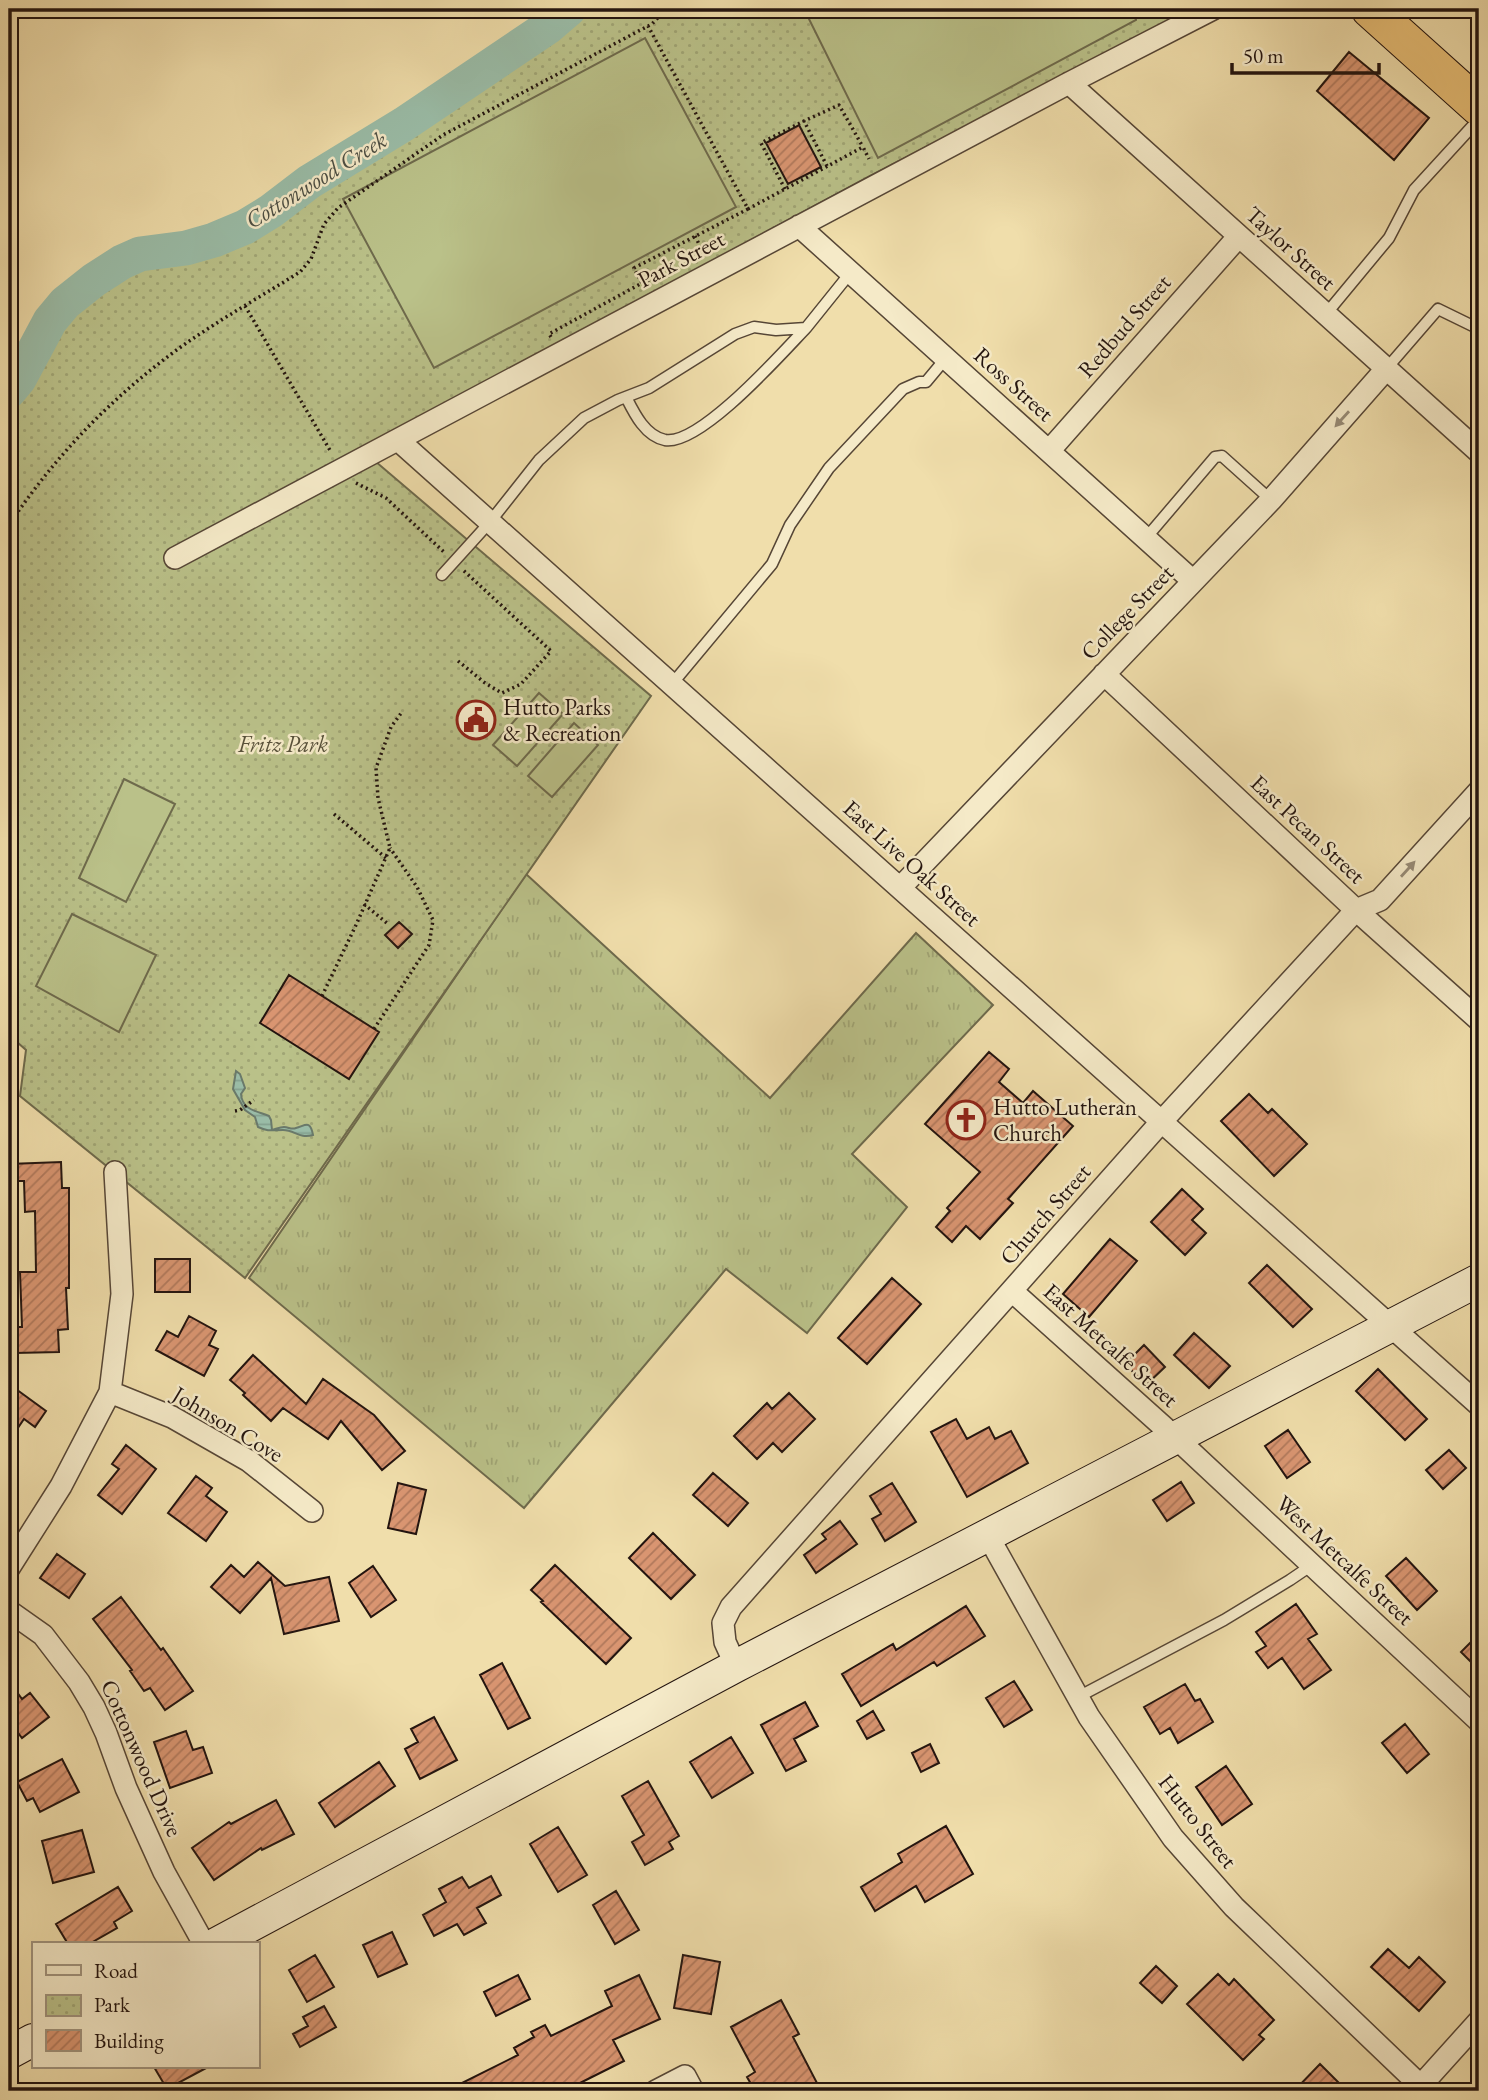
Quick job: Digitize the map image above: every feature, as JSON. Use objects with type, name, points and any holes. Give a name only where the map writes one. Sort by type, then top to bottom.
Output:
[{"type":"highway","points":[[1370,9],[1479,107]]},
{"type":"main road","points":[[220,1942],[737,1666],[1479,1280]]},
{"type":"main road","points":[[9,2053],[32,2041]]},
{"type":"street","name":"Park Street","points":[[175,558],[1213,9]]},
{"type":"street","name":"Taylor Street","points":[[1069,83],[1479,452]]},
{"type":"street","name":"Ross Street","points":[[799,226],[1193,581]]},
{"type":"street","name":"Redbud Street","points":[[1049,451],[1239,236]]},
{"type":"street","name":"College Street","points":[[901,888],[1271,500],[1387,368]]},
{"type":"street","name":"East Live Oak Street","points":[[398,440],[1479,1405]]},
{"type":"street","name":"East Pecan Street","points":[[1104,674],[1356,910],[1479,1020]]},
{"type":"street","name":"Church Street","points":[[737,1666],[725,1642],[723,1623],[731,1607],[1162,1121],[1356,910],[1380,900],[1479,790]]},
{"type":"street","points":[[9,1568],[61,1486],[110,1392],[122,1294],[115,1172]]},
{"type":"street","name":"East Metcalfe Street","points":[[1012,1292],[1176,1438]]},
{"type":"street","name":"Johnson Cove","points":[[110,1392],[172,1417],[248,1461],[312,1511]]},
{"type":"street","name":"West Metcalfe Street","points":[[1176,1438],[1479,1721]]},
{"type":"street","name":"Hutto Street","points":[[988,1536],[1089,1717],[1172,1838],[1234,1907],[1421,2090]]},
{"type":"street","name":"Cottonwood Drive","points":[[9,1611],[43,1635],[79,1682],[94,1707],[126,1788],[159,1860],[203,1942]]},
{"type":"street","points":[[1421,2090],[1479,2021]]},
{"type":"street","points":[[656,2091],[685,2076],[693,2091]]},
{"type":"lane","points":[[1326,314],[1389,238],[1414,190],[1479,119]]},
{"type":"lane","points":[[625,397],[636,418],[649,432],[665,440],[685,437],[748,389],[806,328],[851,272]]},
{"type":"lane","points":[[1387,368],[1438,309],[1479,329]]},
{"type":"lane","points":[[442,575],[490,522],[540,460],[584,418],[649,388],[736,334],[754,327],[776,330],[806,328]]},
{"type":"lane","points":[[672,684],[772,564],[790,525],[829,467],[903,389],[926,382],[946,358]]},
{"type":"lane","points":[[1146,538],[1215,457],[1222,456],[1271,500]]},
{"type":"lane","points":[[1078,1697],[1224,1620],[1312,1565]]},
{"type":"path","points":[[9,525],[28,496],[72,442],[127,390],[180,348],[300,272],[311,259],[324,224],[333,212],[443,135],[648,26],[666,9]]},
{"type":"path","points":[[648,26],[748,209]]},
{"type":"path","points":[[785,189],[761,143],[839,105],[869,159]]},
{"type":"path","points":[[804,121],[827,166]]},
{"type":"path","points":[[554,343],[549,334],[642,283],[634,268],[863,147]]},
{"type":"path","points":[[695,236],[708,261]]},
{"type":"path","points":[[245,306],[343,469],[358,485],[386,498],[551,651],[521,684],[502,693],[458,661]]},
{"type":"path","points":[[374,1029],[429,945],[433,920],[417,887],[390,848],[378,798],[376,768],[391,727],[402,712]]},
{"type":"path","points":[[334,814],[386,858]]},
{"type":"path","points":[[322,996],[390,848]]},
{"type":"path","points":[[364,904],[388,923]]},
{"type":"path","points":[[238,1110],[252,1102]]},
{"type":"green space","name":"Fritz Park","points":[[557,9],[1189,9],[870,176],[362,450],[651,696],[245,1278],[20,1096],[26,1050],[9,1035],[9,390],[56,312],[106,267],[210,233],[286,200]]},
{"type":"green space","points":[[804,9],[1135,9],[1136,20],[878,158]]},
{"type":"green space","points":[[645,38],[736,207],[434,368],[343,199]]},
{"type":"green space","points":[[539,693],[563,714],[517,766],[493,745]]},
{"type":"green space","points":[[574,723],[598,745],[552,797],[528,776]]},
{"type":"green space","points":[[124,779],[175,804],[126,902],[79,878]]},
{"type":"green space","points":[[526,874],[770,1098],[916,933],[993,1005],[852,1154],[907,1207],[807,1333],[726,1269],[524,1508],[249,1278]]},
{"type":"green space","points":[[72,914],[156,955],[119,1032],[36,986]]},
{"type":"shaded area","points":[[236,1071],[240,1074],[245,1088],[241,1094],[244,1103],[269,1116],[272,1130],[258,1127],[255,1117],[245,1110],[233,1089]]},
{"type":"shaded area","points":[[309,1125],[313,1135],[304,1136],[287,1130],[272,1130]]},
{"type":"building","points":[[1349,52],[1429,118],[1394,160],[1317,91]]},
{"type":"building","points":[[799,125],[821,167],[788,184],[766,143]]},
{"type":"building","points":[[399,922],[412,934],[398,948],[385,935]]},
{"type":"building","points":[[289,975],[379,1032],[349,1079],[260,1023]]},
{"type":"building","name":"Hutto Lutheran Church","points":[[989,1052],[1009,1069],[999,1082],[1023,1103],[1033,1091],[1073,1126],[1008,1199],[1013,1203],[980,1239],[966,1226],[952,1242],[936,1227],[950,1211],[947,1208],[980,1172],[925,1124]]},
{"type":"building","points":[[1249,1094],[1268,1113],[1272,1109],[1307,1144],[1274,1176],[1221,1121]]},
{"type":"building","points":[[61,1162],[62,1188],[69,1188],[69,1288],[66,1288],[68,1329],[58,1330],[59,1352],[15,1353],[14,1327],[22,1327],[20,1272],[36,1272],[35,1211],[25,1212],[24,1181],[10,1181],[9,1164]]},
{"type":"building","points":[[1182,1189],[1203,1209],[1192,1220],[1206,1233],[1185,1255],[1151,1222]]},
{"type":"building","points":[[1110,1239],[1137,1261],[1089,1317],[1063,1294]]},
{"type":"building","points":[[155,1259],[190,1259],[190,1292],[155,1292]]},
{"type":"building","points":[[1267,1265],[1312,1309],[1293,1327],[1249,1283]]},
{"type":"building","points":[[892,1278],[921,1304],[867,1364],[838,1338]]},
{"type":"building","points":[[189,1316],[216,1331],[209,1345],[218,1349],[204,1376],[156,1350],[167,1331],[178,1337]]},
{"type":"building","points":[[1194,1333],[1230,1366],[1209,1388],[1174,1355]]},
{"type":"building","points":[[1144,1345],[1165,1367],[1146,1385],[1125,1364]]},
{"type":"building","points":[[253,1355],[306,1404],[323,1379],[374,1415],[405,1451],[382,1470],[341,1421],[328,1439],[283,1408],[271,1421],[230,1380]]},
{"type":"building","points":[[1378,1369],[1427,1419],[1405,1440],[1356,1391]]},
{"type":"building","points":[[9,1384],[46,1411],[35,1427],[24,1419],[9,1441]]},
{"type":"building","points":[[789,1393],[815,1419],[782,1452],[773,1443],[757,1459],[734,1436],[767,1403],[772,1409]]},
{"type":"building","points":[[956,1419],[967,1439],[989,1427],[995,1439],[1011,1431],[1028,1463],[967,1497],[931,1432]]},
{"type":"building","points":[[1288,1430],[1310,1462],[1287,1478],[1265,1446]]},
{"type":"building","points":[[126,1445],[156,1469],[122,1514],[98,1495],[119,1469],[112,1464]]},
{"type":"building","points":[[1449,1450],[1466,1468],[1443,1489],[1426,1470]]},
{"type":"building","points":[[713,1473],[748,1503],[728,1526],[693,1495]]},
{"type":"building","points":[[196,1476],[212,1488],[206,1496],[227,1512],[206,1541],[168,1513]]},
{"type":"building","points":[[1181,1482],[1194,1503],[1167,1521],[1153,1500]]},
{"type":"building","points":[[398,1483],[426,1490],[416,1534],[388,1528]]},
{"type":"building","points":[[892,1483],[916,1522],[885,1541],[872,1519],[881,1514],[870,1496]]},
{"type":"building","points":[[840,1521],[857,1544],[816,1573],[804,1555],[826,1539],[822,1534]]},
{"type":"building","points":[[653,1533],[695,1575],[671,1599],[629,1558]]},
{"type":"building","points":[[57,1554],[85,1574],[69,1598],[40,1578]]},
{"type":"building","points":[[1406,1558],[1437,1591],[1417,1610],[1386,1576]]},
{"type":"building","points":[[258,1562],[285,1586],[329,1577],[339,1621],[284,1634],[271,1578],[240,1613],[211,1587],[231,1565],[244,1577]]},
{"type":"building","points":[[555,1565],[631,1638],[606,1664],[531,1590]]},
{"type":"building","points":[[373,1566],[396,1600],[371,1617],[349,1583]]},
{"type":"building","points":[[121,1597],[161,1650],[163,1648],[193,1691],[165,1710],[150,1688],[144,1691],[130,1671],[132,1670],[93,1619]]},
{"type":"building","points":[[1296,1604],[1317,1634],[1308,1639],[1331,1670],[1304,1689],[1282,1658],[1268,1668],[1256,1652],[1266,1646],[1256,1632]]},
{"type":"building","points":[[966,1606],[985,1636],[937,1666],[934,1662],[861,1706],[842,1674],[893,1644],[896,1650]]},
{"type":"building","points":[[1479,1634],[1479,1670],[1461,1652]]},
{"type":"building","points":[[502,1663],[530,1718],[508,1729],[480,1675]]},
{"type":"building","points":[[9,1681],[22,1699],[30,1693],[49,1717],[22,1738],[9,1721]]},
{"type":"building","points":[[1014,1681],[1032,1710],[1004,1727],[986,1698]]},
{"type":"building","points":[[1185,1684],[1195,1701],[1200,1699],[1213,1722],[1178,1743],[1170,1728],[1160,1734],[1144,1707]]},
{"type":"building","points":[[805,1702],[818,1726],[794,1739],[806,1761],[786,1771],[761,1725]]},
{"type":"building","points":[[873,1711],[884,1730],[867,1739],[857,1721]]},
{"type":"building","points":[[434,1717],[457,1760],[420,1779],[405,1749],[418,1742],[411,1729]]},
{"type":"building","points":[[1405,1724],[1429,1754],[1407,1773],[1382,1743]]},
{"type":"building","points":[[186,1731],[193,1750],[203,1747],[212,1773],[170,1788],[154,1742]]},
{"type":"building","points":[[731,1737],[753,1773],[712,1798],[690,1762]]},
{"type":"building","points":[[930,1744],[939,1763],[921,1772],[912,1753]]},
{"type":"building","points":[[62,1759],[79,1792],[40,1812],[33,1798],[27,1801],[17,1782]]},
{"type":"building","points":[[379,1762],[395,1786],[335,1827],[319,1803]]},
{"type":"building","points":[[1226,1766],[1252,1804],[1222,1825],[1196,1787]]},
{"type":"building","points":[[648,1781],[679,1836],[669,1842],[673,1849],[645,1865],[632,1842],[644,1835],[622,1796]]},
{"type":"building","points":[[276,1800],[294,1834],[262,1850],[261,1848],[214,1880],[192,1848],[229,1822],[231,1824]]},
{"type":"building","points":[[946,1826],[973,1874],[925,1902],[916,1886],[875,1911],[861,1887],[902,1862],[898,1854]]},
{"type":"building","points":[[558,1827],[587,1875],[558,1892],[530,1844]]},
{"type":"building","points":[[82,1830],[94,1872],[53,1883],[42,1841]]},
{"type":"building","points":[[491,1876],[501,1895],[477,1908],[486,1923],[464,1935],[457,1924],[434,1936],[423,1915],[446,1902],[439,1889],[462,1877],[469,1888]]},
{"type":"building","points":[[118,1887],[132,1911],[114,1922],[117,1928],[92,1942],[67,1942],[56,1924]]},
{"type":"building","points":[[616,1891],[639,1930],[615,1944],[593,1905]]},
{"type":"building","points":[[392,1932],[407,1964],[378,1977],[363,1945]]},
{"type":"building","points":[[1388,1949],[1409,1968],[1419,1957],[1445,1982],[1419,2011],[1371,1967]]},
{"type":"building","points":[[315,1955],[334,1987],[307,2002],[289,1970]]},
{"type":"building","points":[[683,1955],[720,1962],[711,2014],[674,2008]]},
{"type":"building","points":[[1156,1966],[1177,1986],[1162,2003],[1140,1983]]},
{"type":"building","points":[[1218,1974],[1229,1985],[1234,1979],[1274,2020],[1259,2035],[1264,2039],[1243,2060],[1187,2004]]},
{"type":"building","points":[[518,1975],[530,1999],[496,2016],[484,1992]]},
{"type":"building","points":[[639,1975],[660,2019],[613,2040],[624,2061],[576,2085],[580,2091],[446,2091],[518,2055],[514,2048],[534,2037],[531,2032],[545,2025],[551,2036],[612,2006],[605,1991]]},
{"type":"building","points":[[781,2000],[799,2034],[793,2037],[817,2083],[802,2091],[755,2091],[747,2077],[755,2072],[731,2027]]},
{"type":"building","points":[[324,2006],[336,2027],[300,2047],[293,2034],[308,2026],[303,2017]]},
{"type":"building","points":[[1320,2064],[1347,2091],[1294,2091]]},
{"type":"building","points":[[155,2068],[206,2068],[167,2089]]},
{"type":"waterway","name":"Cottonwood Creek","points":[[9,391],[19,379],[50,321],[65,303],[94,280],[140,254],[186,248],[245,227],[309,182],[404,124],[548,27],[569,9]]},
{"type":"place","name":"Hutto Parks & Recreation","points":[[476,720]]},
{"type":"place","name":"Hutto Lutheran Church","points":[[966,1120]]}]
